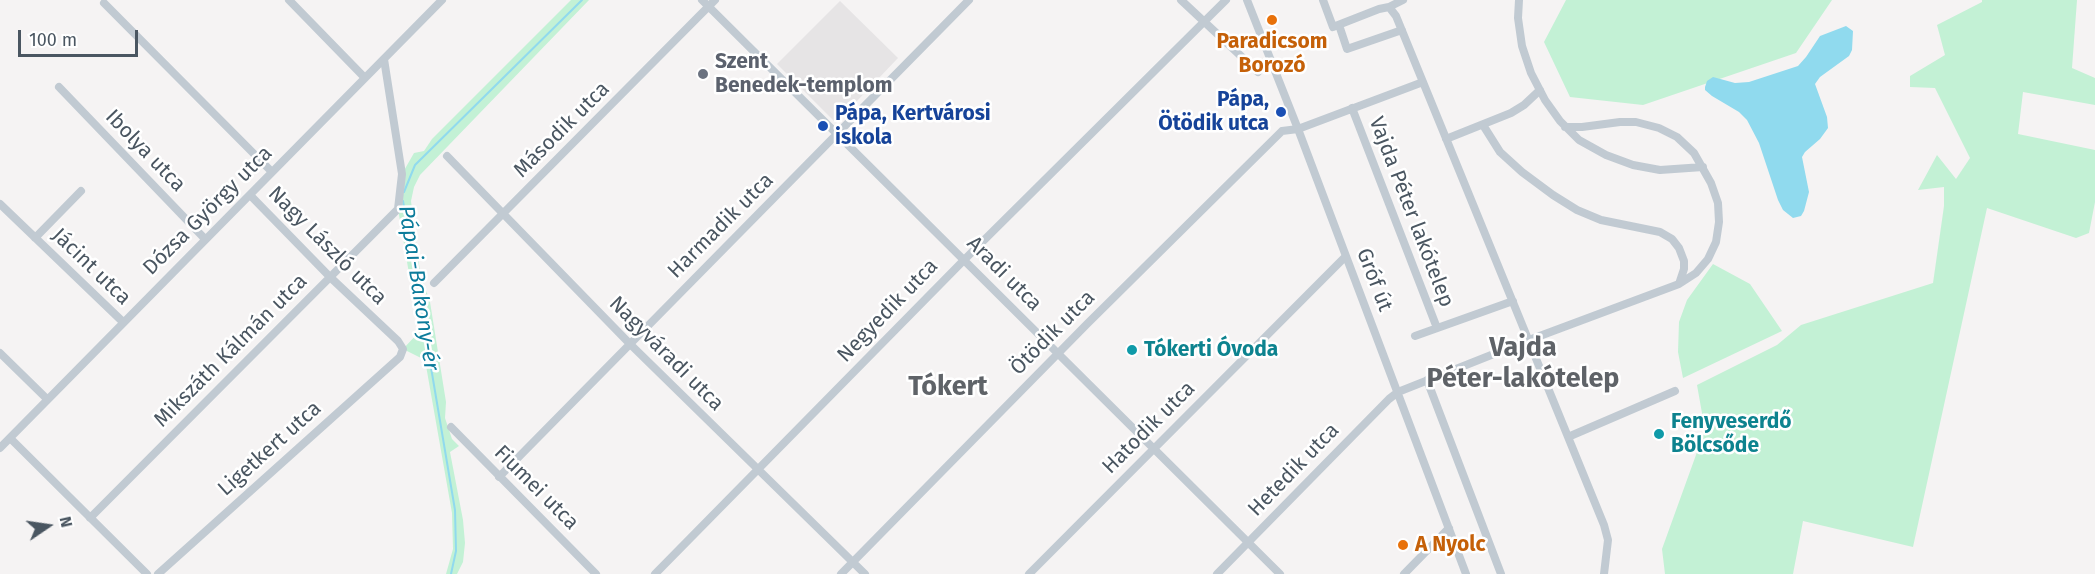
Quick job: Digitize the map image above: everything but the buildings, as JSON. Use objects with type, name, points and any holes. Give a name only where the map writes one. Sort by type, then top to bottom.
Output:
[{"type":"street","points":[[289,0],[365,78]]},
{"type":"street","name":"Dózsa György utca","points":[[0,448],[442,0]]},
{"type":"street","name":"Harmadik utca","points":[[499,477],[969,0]]},
{"type":"street","points":[[1181,0],[1258,72]]},
{"type":"street","name":"Negyedik utca","points":[[655,574],[964,260],[1226,0]]},
{"type":"street","name":"Gróf út","points":[[1247,0],[1466,574]]},
{"type":"street","points":[[1323,0],[1333,27],[1402,0]]},
{"type":"street","points":[[1519,0],[1518,18],[1522,46],[1531,73],[1560,121],[1579,140],[1606,155],[1633,165],[1660,170],[1703,167]]},
{"type":"street","name":"Aradi utca","points":[[709,2],[837,134],[1281,574]]},
{"type":"street","name":"Második utca","points":[[434,284],[709,2]]},
{"type":"street","points":[[104,3],[272,172]]},
{"type":"street","points":[[1389,7],[1402,30],[1606,532],[1608,540],[1604,574]]},
{"type":"street","points":[[1338,25],[1347,49],[1402,30]]},
{"type":"street","name":"Mikszáth Kálmán utca","points":[[90,518],[398,209],[402,174],[384,59]]},
{"type":"street","name":"Vajda Péter lakótelep","points":[[1298,129],[1423,82]]},
{"type":"street","name":"Ibolya utca","points":[[59,87],[205,239]]},
{"type":"street","points":[[1446,139],[1510,113],[1524,105],[1540,90]]},
{"type":"street","name":"Vajda Péter lakótelep","points":[[1352,108],[1437,328]]},
{"type":"street","points":[[1398,392],[1679,284],[1696,273],[1708,259],[1716,242],[1719,222],[1718,203],[1695,153],[1677,137],[1659,128],[1636,122],[1565,127]]},
{"type":"street","points":[[1483,125],[1500,152],[1522,172],[1569,205],[1600,220],[1660,232],[1672,239],[1679,248],[1684,261],[1679,284]]},
{"type":"street","name":"Ötödik utca","points":[[841,574],[1282,131],[1298,129]]},
{"type":"street","name":"Nagyváradi utca","points":[[447,156],[630,344],[865,574]]},
{"type":"street","name":"Jácint utca","points":[[34,238],[81,191]]},
{"type":"street","name":"Nagy László utca","points":[[250,195],[330,277],[398,341],[403,349]]},
{"type":"street","name":"Jácint utca","points":[[0,204],[123,322]]},
{"type":"street","name":"Hatodik utca","points":[[1029,574],[1345,257]]},
{"type":"street","name":"Vajda Péter lakótelep","points":[[1415,336],[1513,301]]},
{"type":"street","name":"Ligetkert utca","points":[[158,574],[400,357],[403,349]]},
{"type":"street","points":[[0,353],[47,399]]},
{"type":"street","points":[[1427,381],[1501,574]]},
{"type":"street","points":[[1569,437],[1675,391]]},
{"type":"street","name":"Hetedik utca","points":[[1217,574],[1398,392]]},
{"type":"street","name":"Fiumei utca","points":[[451,427],[596,574]]},
{"type":"street","points":[[10,438],[147,574]]},
{"type":"street","points":[[1404,574],[1449,528]]},
{"type":"shaded area","points":[[840,1],[898,58],[836,123],[777,64]]},
{"type":"green space","points":[[571,0],[589,0],[420,175],[414,187],[411,201],[420,272],[430,302],[446,402],[445,418],[452,439],[459,446],[450,452],[465,543],[463,562],[457,574],[446,574],[453,549],[452,513],[425,360],[403,349],[419,332],[398,209],[402,174],[414,153],[424,151],[432,139]]},
{"type":"green space","points":[[1566,0],[1832,0],[1796,53],[1643,105],[1570,97],[1544,42]]},
{"type":"green space","points":[[1982,0],[2077,0],[2072,68],[2095,78],[2095,105],[2023,92],[2018,134],[2095,150],[2095,202],[2089,233],[2076,238],[1987,208],[1913,547],[1803,521],[1793,574],[1665,574],[1662,549],[1705,430],[1697,385],[1777,345],[1801,325],[1933,283],[1944,206],[1944,187],[1918,190],[1937,155],[1956,179],[1970,158],[1935,88],[1910,87],[1910,76],[1945,55],[1937,25]]},
{"type":"green space","points":[[1713,264],[1750,284],[1782,331],[1683,378],[1678,352],[1679,322],[1687,300]]},
{"type":"water","points":[[1846,26],[1853,31],[1852,50],[1849,56],[1820,77],[1815,84],[1827,117],[1828,128],[1802,157],[1809,192],[1801,216],[1793,218],[1783,210],[1778,200],[1759,143],[1747,120],[1739,112],[1712,96],[1705,90],[1705,87],[1707,81],[1713,77],[1735,83],[1749,82],[1798,66],[1820,36]]},
{"type":"waterway","name":"Pápai-Bakony-ér","points":[[404,192],[415,165],[582,0]]},
{"type":"waterway","name":"Pápai-Bakony-ér","points":[[403,201],[455,510],[456,551],[451,574]]},
{"type":"place","name":"Paradicsom Borozó","points":[[1272,20]]},
{"type":"place","name":"Szent Benedek-templom","points":[[703,74]]},
{"type":"place","name":"Pápa, Ötödik utca","points":[[1281,112]]},
{"type":"place","name":"Pápa, Kertvárosi iskola","points":[[823,126]]},
{"type":"place","name":"Tókerti Óvoda","points":[[1132,350]]},
{"type":"place","name":"Fenyveserdő Bölcsőde","points":[[1659,434]]},
{"type":"place","name":"A Nyolc","points":[[1403,545]]},
{"type":"district","name":"Vajda Péter-lakótelep","points":[[1523,364]]},
{"type":"district","name":"Tókert","points":[[948,387]]}]
